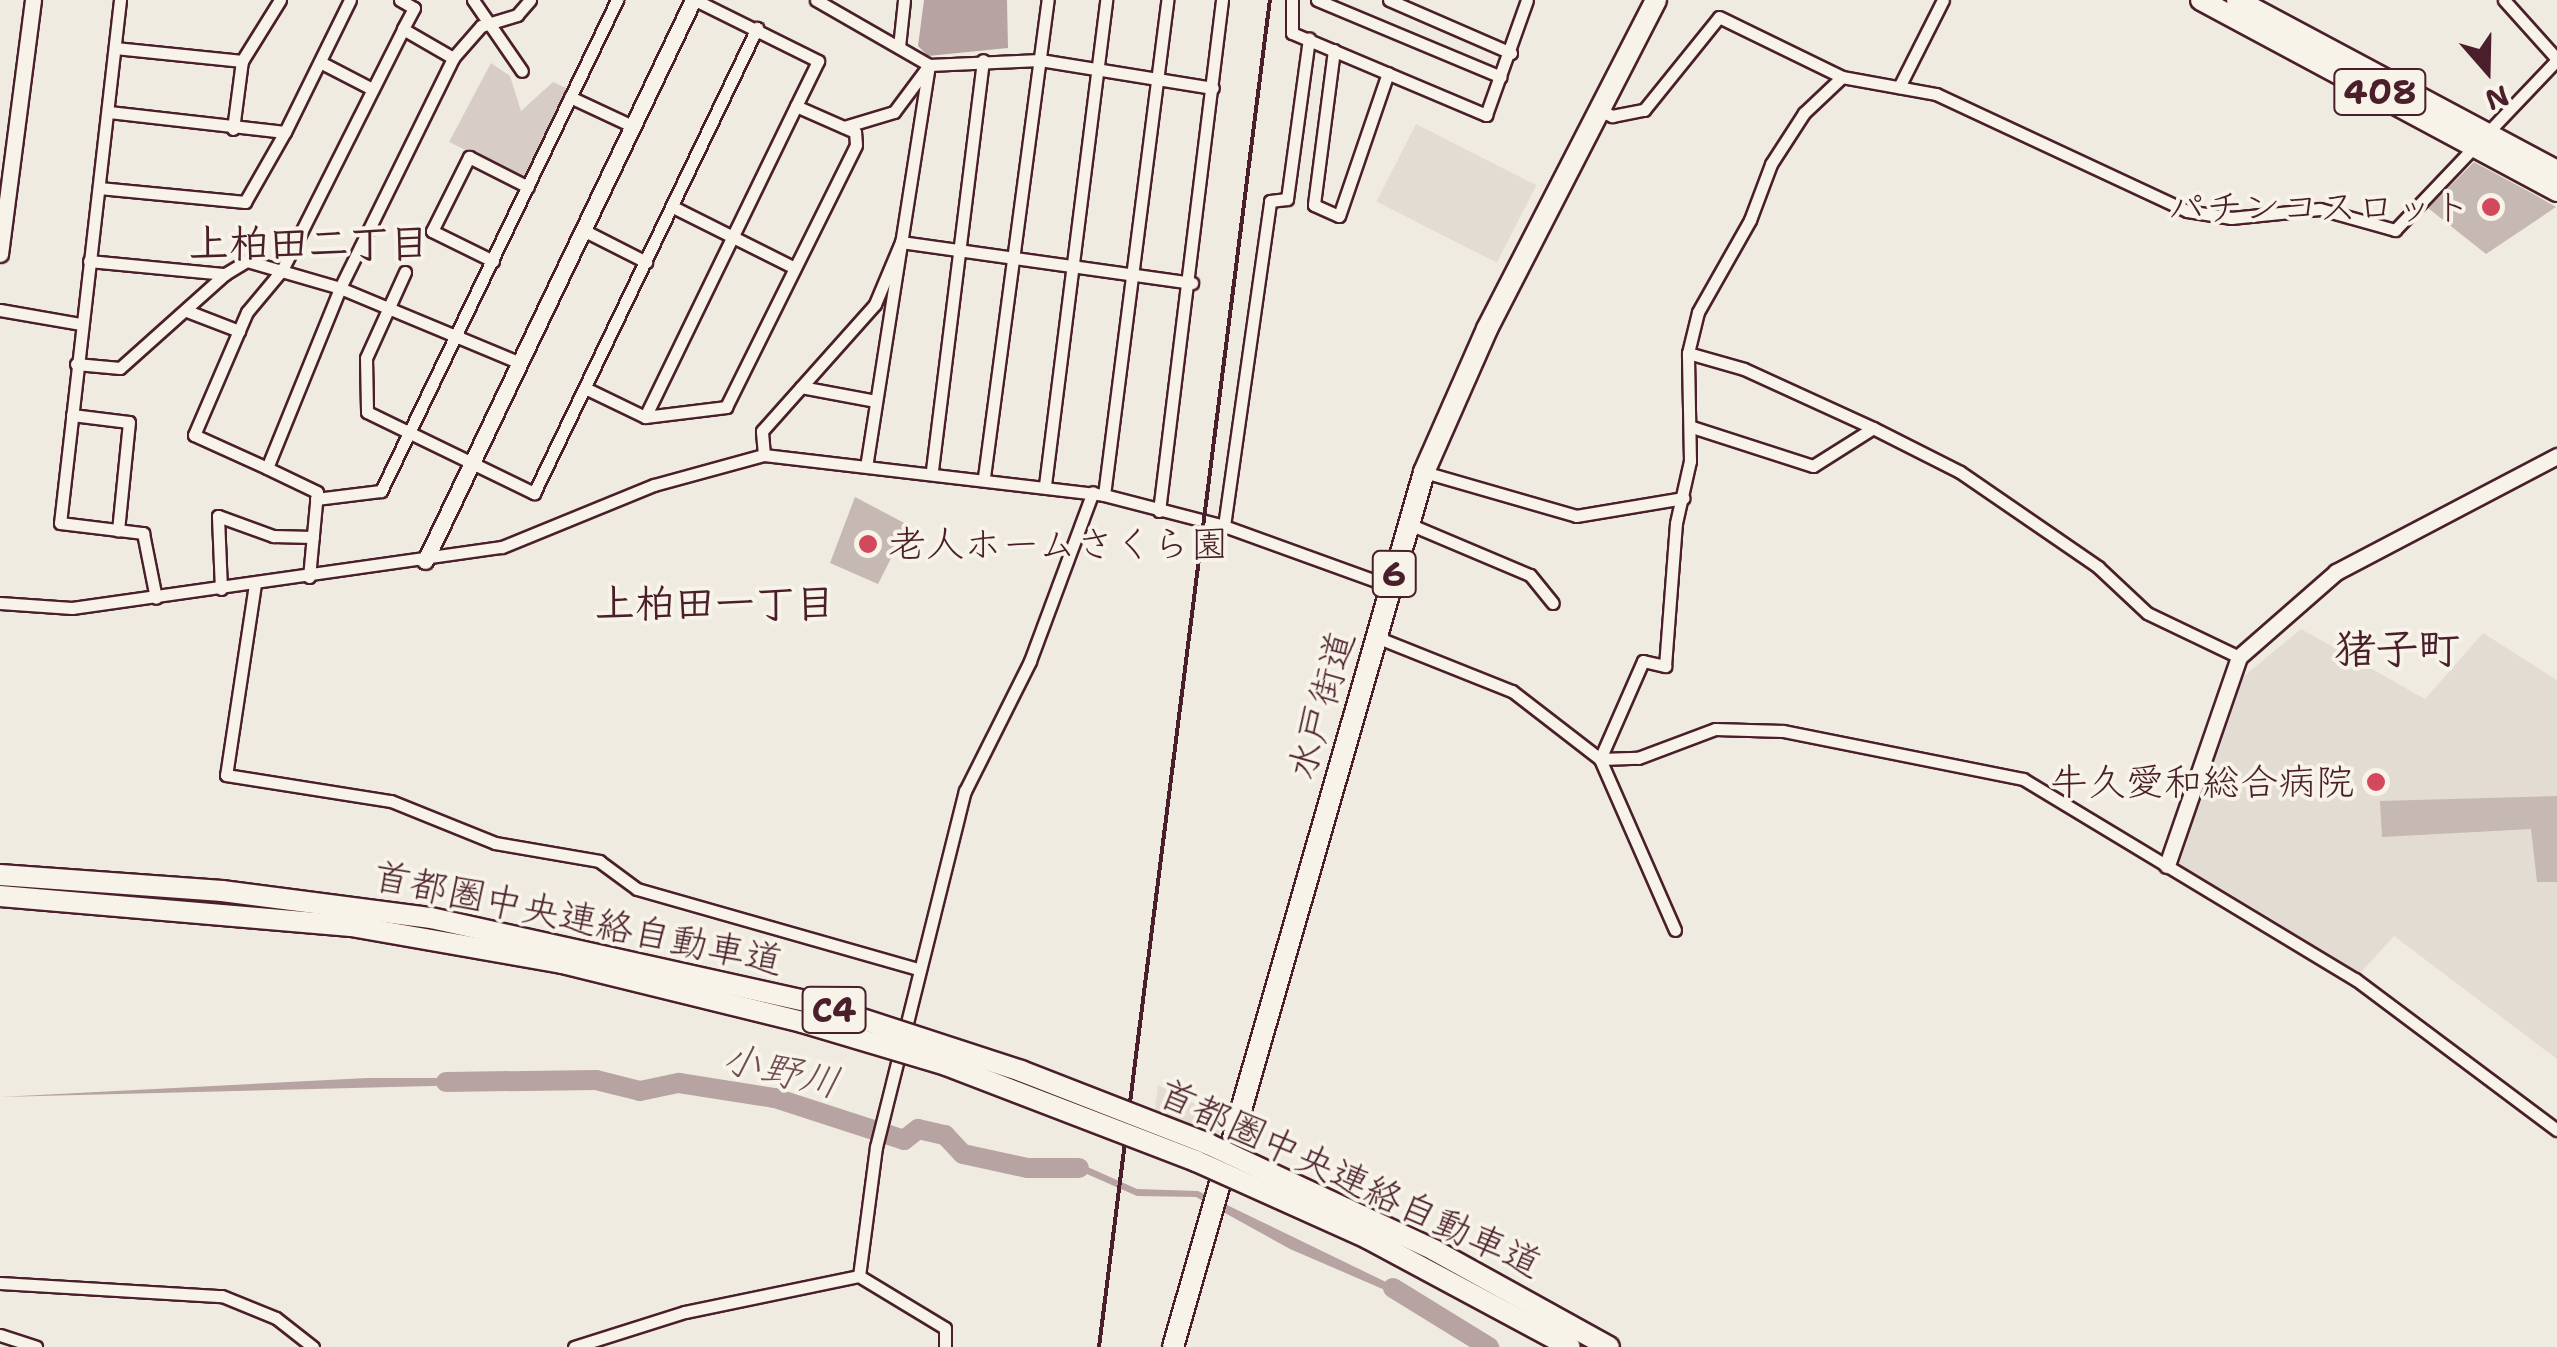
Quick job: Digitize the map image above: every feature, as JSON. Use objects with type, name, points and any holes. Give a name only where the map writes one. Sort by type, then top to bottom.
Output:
[{"type":"highway","name":"水戸街道","points":[[1173,1347],[1424,472],[1598,109],[1656,0]]},
{"type":"highway","name":"408","points":[[2201,0],[2557,171]]},
{"type":"highway","name":"408","points":[[2237,0],[2483,138],[2557,190]]},
{"type":"highway","name":"首都圏中央連絡自動車道","points":[[0,875],[414,916],[810,1002],[1020,1070],[1208,1144],[1434,1250],[1610,1347]]},
{"type":"highway","name":"首都圏中央連絡自動車道","points":[[0,896],[351,926],[562,962],[802,1022],[946,1065],[1196,1160],[1367,1238],[1570,1347]]},
{"type":"street","points":[[0,254],[32,0]]},
{"type":"street","points":[[120,0],[60,522],[143,532],[156,598]]},
{"type":"street","points":[[233,129],[242,60],[280,0]]},
{"type":"street","points":[[99,188],[245,202],[285,132],[350,0]]},
{"type":"street","points":[[310,576],[317,492],[194,435],[238,331],[282,270],[414,8],[400,0]]},
{"type":"street","points":[[473,0],[491,20],[522,71]]},
{"type":"street","points":[[268,468],[340,288],[453,58],[491,20],[517,14],[530,0]]},
{"type":"street","points":[[316,500],[382,491],[618,0]]},
{"type":"street","points":[[424,561],[694,0],[818,61],[645,417]]},
{"type":"street","points":[[816,0],[929,65],[1040,60],[1157,74],[1213,88]]},
{"type":"street","points":[[899,47],[904,0]]},
{"type":"street","points":[[984,478],[1048,0]]},
{"type":"street","points":[[1046,485],[1106,0]]},
{"type":"street","points":[[858,1276],[876,1147],[965,791],[1030,661],[1098,494],[1167,0]]},
{"type":"street","points":[[1159,511],[1192,282],[1222,0]]},
{"type":"street","points":[[1292,0],[1292,34],[1486,115],[1527,0]]},
{"type":"street","points":[[1318,0],[1501,76]]},
{"type":"street","points":[[1389,0],[1511,53]]},
{"type":"street","points":[[1899,87],[1942,0]]},
{"type":"street","points":[[1598,109],[1612,116],[1644,110],[1719,17],[1842,77],[1936,94],[2186,210],[2231,218],[2320,209],[2395,230],[2557,60],[2504,0]]},
{"type":"street","points":[[406,272],[366,358],[368,412],[534,493],[757,28]]},
{"type":"street","points":[[404,29],[453,58]]},
{"type":"street","points":[[1224,526],[1270,201],[1287,199],[1310,40]]},
{"type":"street","points":[[115,48],[242,60]]},
{"type":"street","points":[[1334,50],[1314,205],[1339,216],[1388,73]]},
{"type":"street","points":[[932,470],[956,249],[984,60]]},
{"type":"street","points":[[320,62],[372,89]]},
{"type":"street","points":[[844,127],[894,112],[929,65]]},
{"type":"street","points":[[867,462],[929,65]]},
{"type":"street","points":[[1600,759],[1643,661],[1664,666],[1692,427],[1688,353],[1698,312],[1750,220],[1771,164],[1804,112],[1842,77]]},
{"type":"street","points":[[570,97],[632,126]]},
{"type":"street","points":[[585,388],[645,417],[726,407],[856,145],[856,132],[796,106]]},
{"type":"street","points":[[109,112],[285,132]]},
{"type":"street","points":[[493,260],[432,231],[469,156],[528,187]]},
{"type":"street","points":[[673,206],[794,268]]},
{"type":"street","points":[[582,230],[646,262]]},
{"type":"street","points":[[902,242],[1192,282]]},
{"type":"street","points":[[764,455],[762,431],[875,304],[902,242]]},
{"type":"street","points":[[89,261],[225,274]]},
{"type":"street","points":[[76,364],[120,368],[225,274],[247,261],[340,288],[459,334],[518,362]]},
{"type":"street","points":[[0,310],[80,324]]},
{"type":"street","points":[[186,311],[238,331]]},
{"type":"street","points":[[1688,353],[1744,368],[1960,472],[2098,567],[2147,613],[2239,657]]},
{"type":"street","points":[[800,388],[876,401]]},
{"type":"street","points":[[72,415],[129,422],[118,530]]},
{"type":"street","points":[[1692,427],[1813,466],[1873,428]]},
{"type":"street","points":[[0,603],[72,608],[502,547],[654,486],[764,455],[867,462],[1098,494],[1224,526],[1390,586]]},
{"type":"street","points":[[2167,865],[2239,657],[2336,572],[2557,456]]},
{"type":"street","points":[[1424,472],[1576,516],[1611,504],[1684,498]]},
{"type":"street","points":[[221,589],[218,516],[273,536],[313,537]]},
{"type":"street","points":[[1409,524],[1530,575],[1553,603]]},
{"type":"street","points":[[256,584],[226,775],[391,801],[495,843],[599,861],[636,888],[918,969]]},
{"type":"street","points":[[1376,637],[1512,691],[1600,759],[1675,930]]},
{"type":"street","points":[[1600,759],[1638,758],[1715,729],[1826,736],[2023,778],[2355,978],[2557,1130]]},
{"type":"street","points":[[574,1347],[685,1312],[858,1276],[945,1328],[945,1347]]},
{"type":"street","points":[[0,1282],[222,1296],[276,1318],[314,1347]]},
{"type":"street","points":[[0,1335],[36,1347]]},
{"type":"shaded area","points":[[924,0],[1007,0],[1008,48],[928,56],[918,46]]},
{"type":"shaded area","points":[[491,63],[510,76],[521,111],[553,82],[573,91],[524,179],[449,142]]},
{"type":"shaded area","points":[[1416,124],[1536,185],[1497,263],[1377,202]]},
{"type":"shaded area","name":"牛久愛和総合病院","points":[[2301,629],[2425,699],[2483,633],[2557,680],[2557,1059],[2394,936],[2355,979],[2167,865],[2226,691]]},
{"type":"shaded area","points":[[367,1078],[471,1078],[471,1085],[0,1097]]},
{"type":"shaded area","points":[[1158,1085],[1220,1117],[1219,1139],[1155,1109]]},
{"type":"shaded area","points":[[1052,1164],[1081,1164],[1137,1189],[1198,1191],[1419,1298],[1415,1303],[1290,1249],[1196,1197],[1137,1196],[1080,1171],[1051,1171]]},
{"type":"building","name":"パチンコスロット","points":[[2474,162],[2556,207],[2486,254],[2428,208]]},
{"type":"building","name":"老人ホームさくら園","points":[[855,497],[908,525],[878,584],[830,563]]},
{"type":"building","name":"牛久愛和総合病院","points":[[2557,796],[2557,882],[2537,882],[2531,829],[2382,837],[2380,801]]},
{"type":"waterway","name":"小野川","points":[[446,1082],[596,1080],[640,1091],[679,1083],[775,1098],[904,1140],[918,1129],[945,1135],[963,1154],[1027,1168],[1079,1168]]},
{"type":"waterway","name":"小野川","points":[[1393,1288],[1489,1347]]},
{"type":"railway","points":[[1099,1347],[1270,0]]},
{"type":"place","name":"パチンコスロット","points":[[2491,207]]},
{"type":"place","name":"老人ホームさくら園","points":[[868,544]]},
{"type":"place","name":"牛久愛和総合病院","points":[[2376,782]]},
{"type":"district","name":"上柏田二丁目","points":[[309,243]]},
{"type":"district","name":"上柏田一丁目","points":[[715,603]]},
{"type":"district","name":"猪子町","points":[[2397,648]]}]
